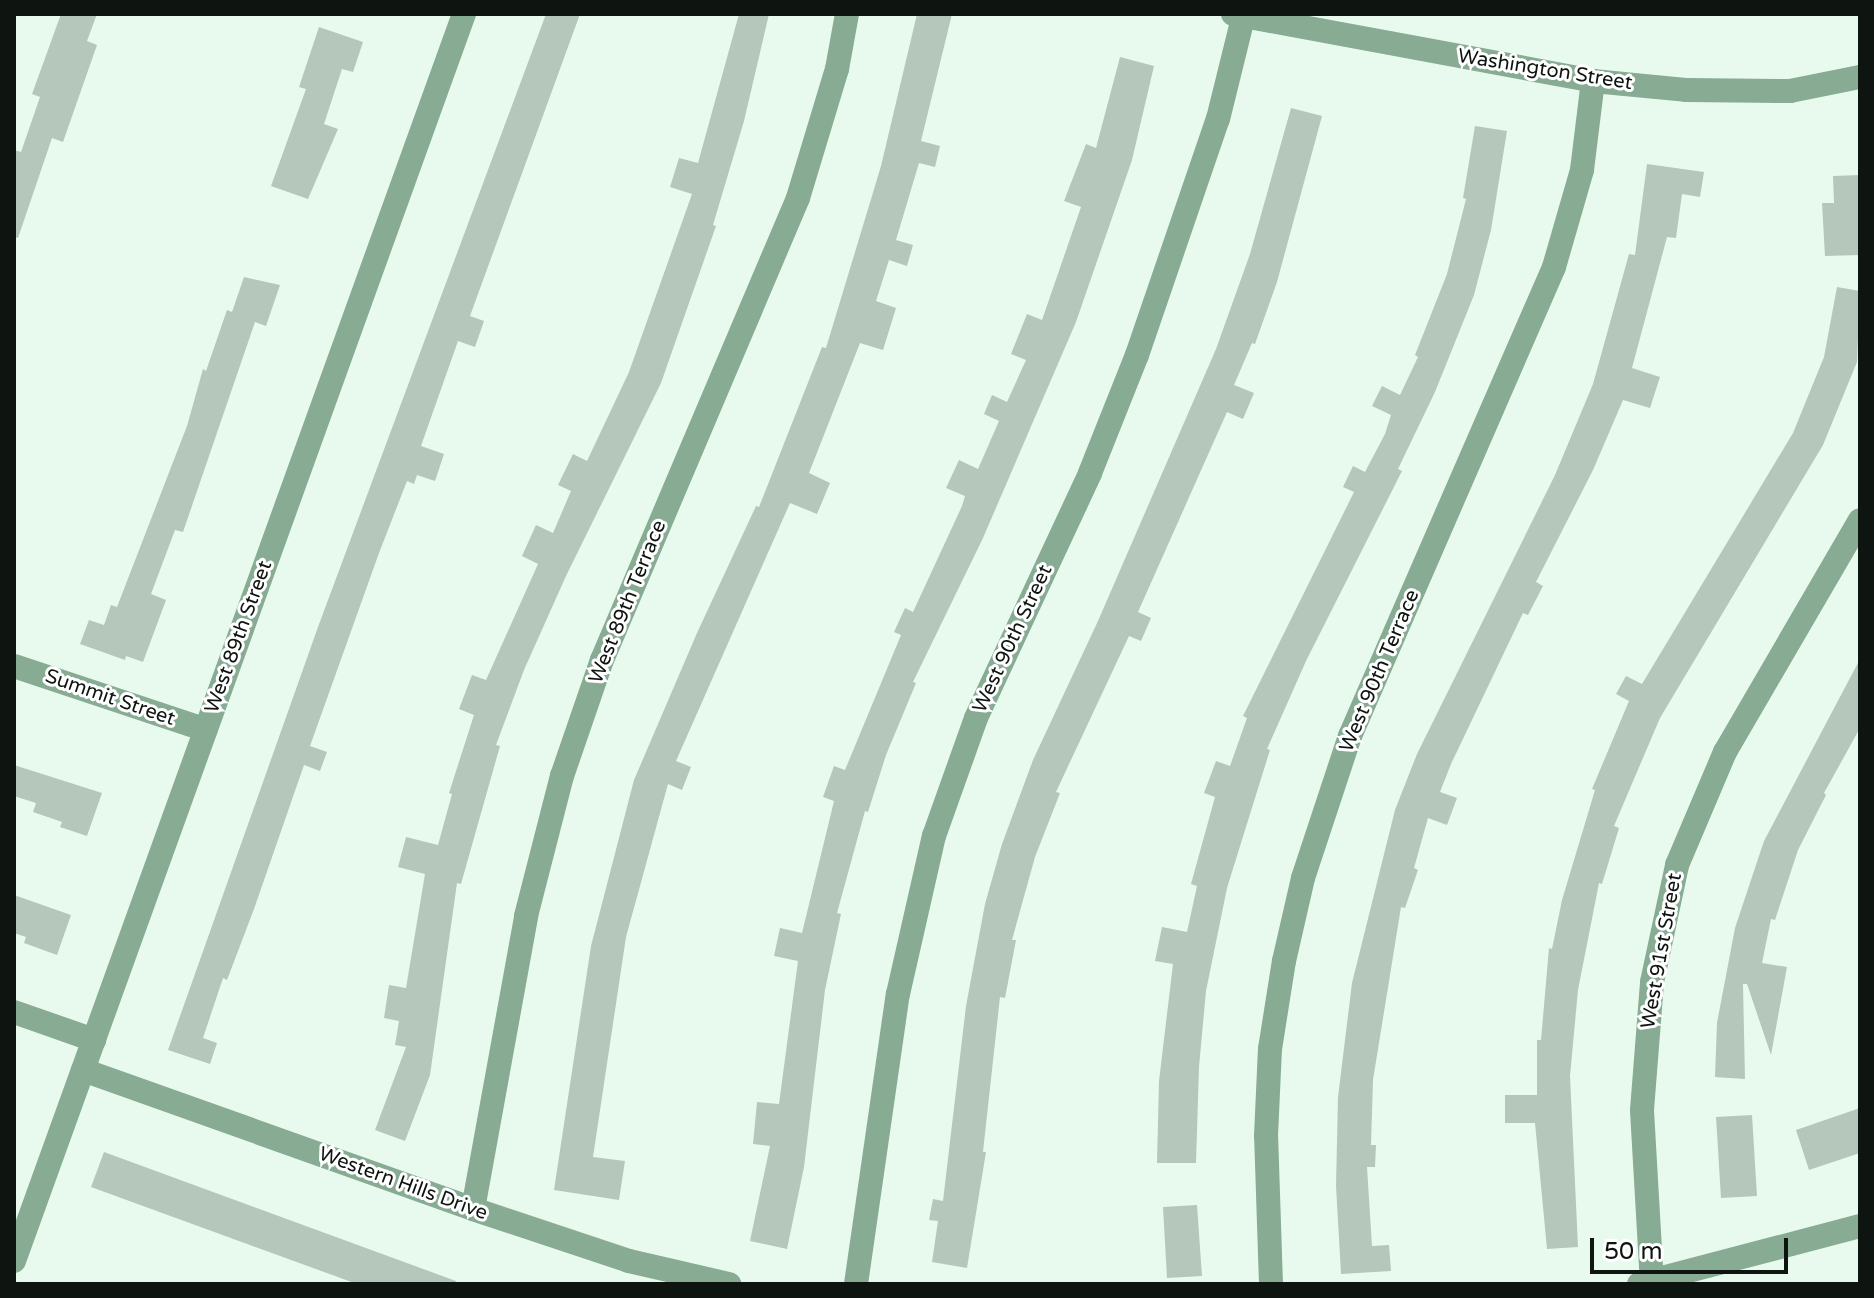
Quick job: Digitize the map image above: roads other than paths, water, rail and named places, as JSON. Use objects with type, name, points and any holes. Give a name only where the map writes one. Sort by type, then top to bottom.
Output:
[{"type":"street","name":"West 89th Street","points":[[14,1261],[464,14]]},
{"type":"street","name":"West 89th Terrace","points":[[473,1209],[526,916],[562,776],[602,660],[798,198],[837,69],[847,14]]},
{"type":"street","name":"Washington Street","points":[[1240,15],[1593,81],[1686,90],[1790,91],[1860,77]]},
{"type":"street","name":"West 90th Street","points":[[856,1284],[898,994],[934,836],[976,718],[1090,473],[1137,355],[1218,119],[1240,15]]},
{"type":"street","name":"West 90th Terrace","points":[[1271,1284],[1266,1136],[1270,1049],[1284,961],[1303,878],[1350,736],[1554,267],[1582,170],[1593,81]]},
{"type":"street","name":"West 91st Street","points":[[1648,1283],[1643,1095],[1652,982],[1677,865],[1725,752],[1860,520]]},
{"type":"street","name":"Summit Street","points":[[14,666],[206,730]]},
{"type":"street","points":[[14,1012],[94,1040]]},
{"type":"street","name":"Western Hills Drive","points":[[83,1070],[473,1209],[629,1261],[729,1284]]},
{"type":"street","points":[[1648,1283],[1860,1226]]}]
